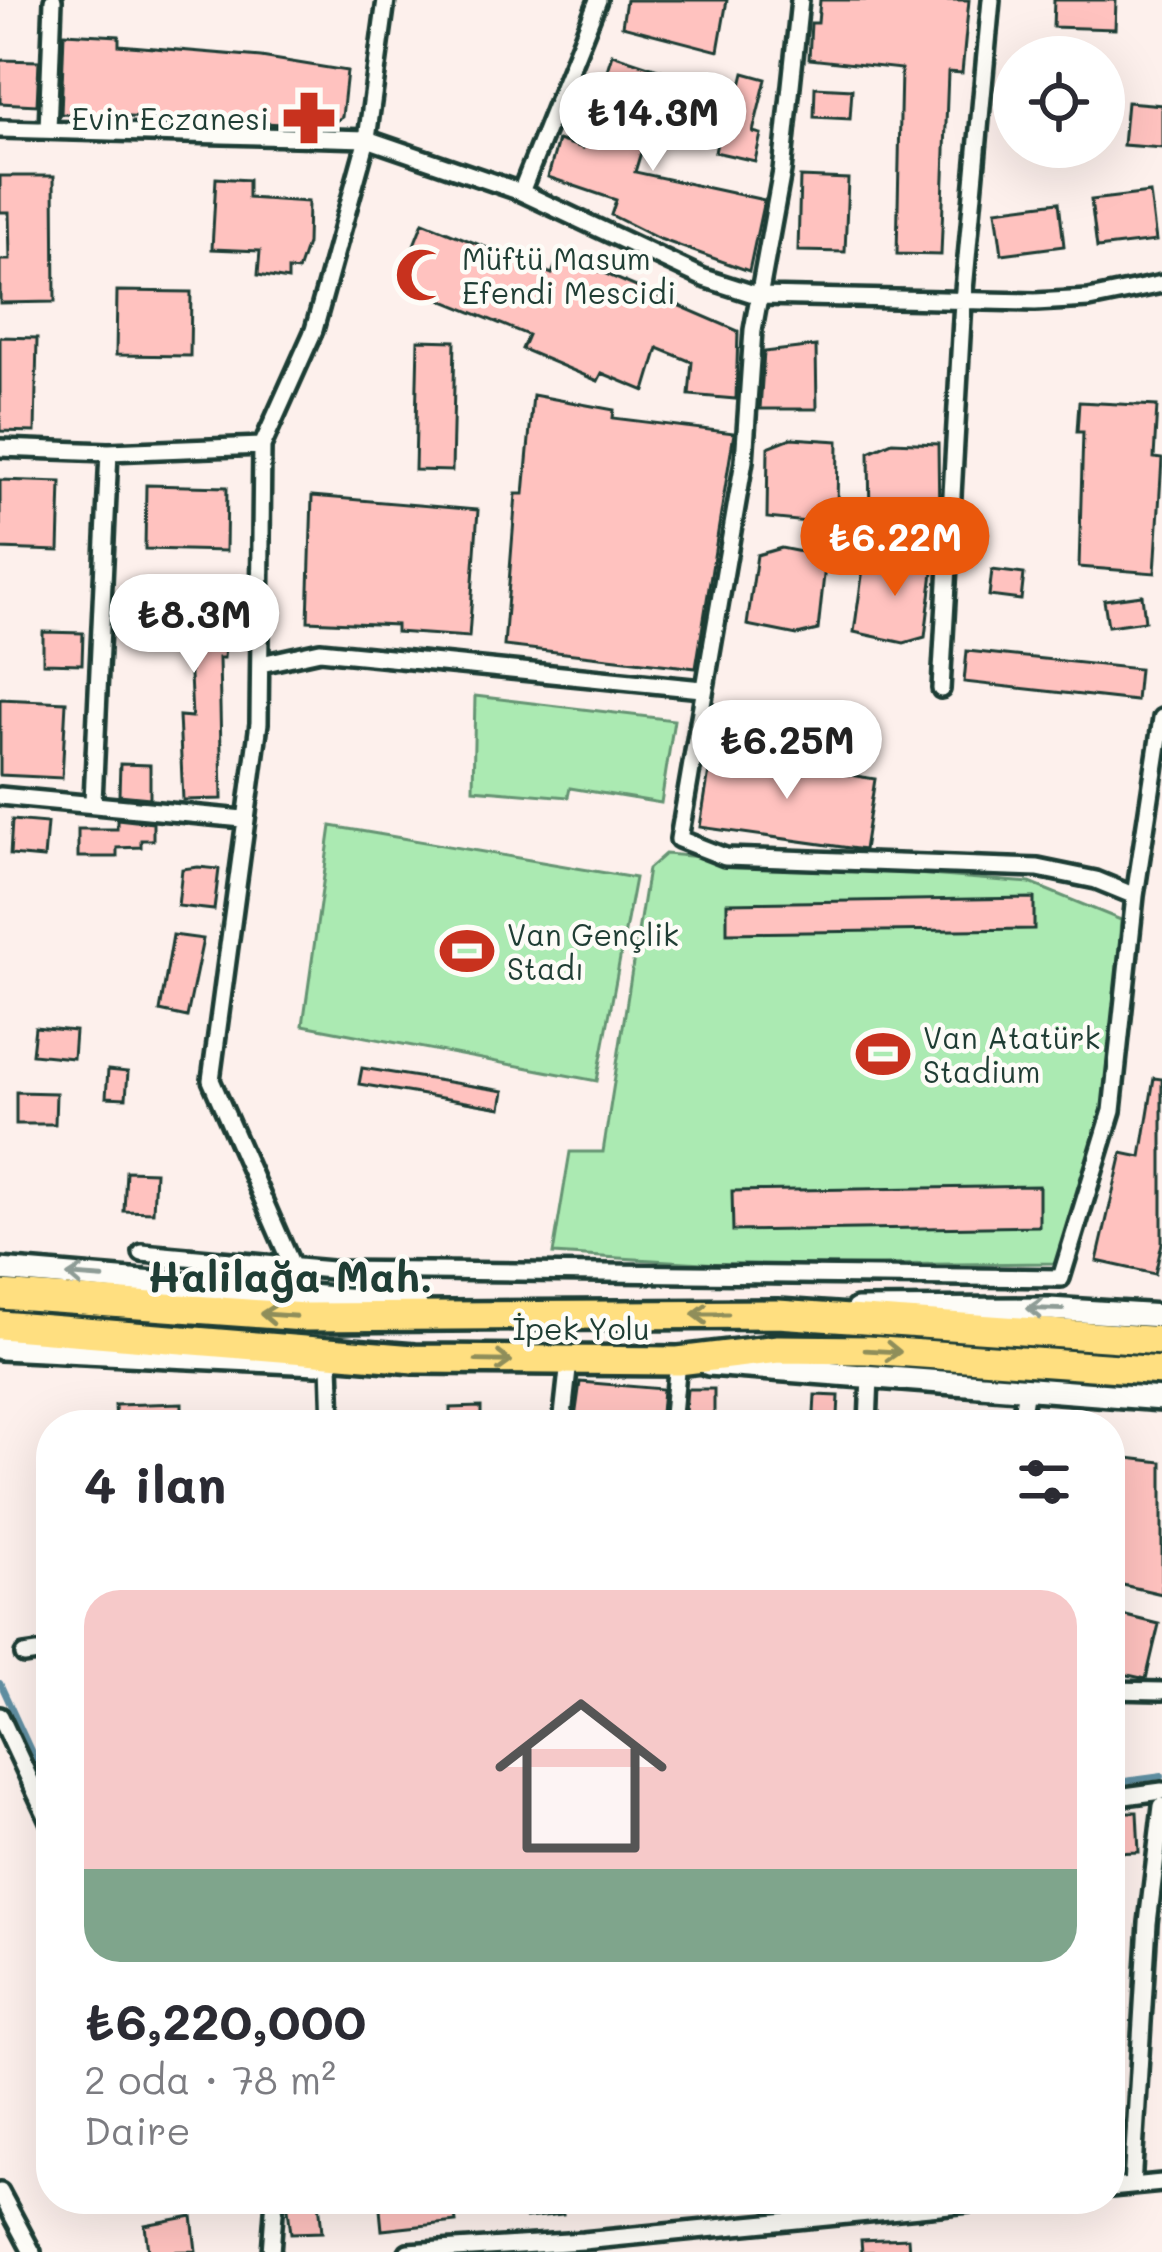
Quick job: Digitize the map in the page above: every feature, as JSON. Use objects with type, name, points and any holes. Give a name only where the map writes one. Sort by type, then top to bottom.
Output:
[{"type":"highway","name":"İpek Yolu","points":[[0,1295],[304,1317],[778,1314],[1162,1341]]},
{"type":"highway","name":"İpek Yolu","points":[[0,1325],[414,1360],[678,1361],[778,1349],[867,1349],[1162,1371]]},
{"type":"street","points":[[48,130],[53,0]]},
{"type":"street","points":[[304,1293],[211,1080],[259,723],[262,446],[314,331],[367,139],[386,0]]},
{"type":"street","points":[[520,192],[598,0]]},
{"type":"street","points":[[800,0],[743,461],[679,839],[725,856],[1037,868],[1096,880],[1135,896]]},
{"type":"street","points":[[941,689],[963,301],[991,0]]},
{"type":"street","points":[[0,129],[367,139],[520,192],[704,278],[760,296],[1089,299],[1162,284]]},
{"type":"street","points":[[0,448],[109,452],[262,446]]},
{"type":"street","points":[[93,801],[109,452]]},
{"type":"street","points":[[261,664],[320,651],[702,688]]},
{"type":"street","points":[[142,1253],[292,1266],[764,1279],[1061,1278],[1112,1111],[1135,896],[1162,718]]},
{"type":"street","points":[[0,796],[93,801],[243,819]]},
{"type":"street","points":[[0,1270],[304,1293],[494,1314]]},
{"type":"street","points":[[778,1314],[912,1306],[1162,1316]]},
{"type":"street","points":[[0,1348],[329,1363],[414,1360]]},
{"type":"street","points":[[564,1410],[569,1361]]},
{"type":"street","points":[[673,1410],[678,1361],[1162,1399]]},
{"type":"street","points":[[329,1363],[331,1410]]},
{"type":"street","points":[[869,1410],[870,1376]]},
{"type":"street","points":[[1023,1410],[1027,1389]]},
{"type":"street","points":[[24,1655],[36,1653]]},
{"type":"street","points":[[1125,1690],[1162,1690]]},
{"type":"street","points":[[0,1716],[36,1793]]},
{"type":"street","points":[[1125,1796],[1162,1791]]},
{"type":"street","points":[[1132,2186],[1148,1923],[1162,1806]]},
{"type":"street","points":[[1125,2187],[1162,2183]]},
{"type":"street","points":[[0,2192],[32,2252]]},
{"type":"street","points":[[271,2252],[274,2214]]},
{"type":"street","points":[[408,2252],[830,2214]]},
{"type":"green space","points":[[475,696],[674,720],[661,803],[570,788],[568,797],[473,789]]},
{"type":"green space","name":"Van Gençlik Stadı","points":[[331,826],[635,878],[597,1081],[303,1025]]},
{"type":"green space","points":[[665,854],[1030,883],[1121,920],[1106,1114],[1055,1263],[753,1266],[553,1254],[570,1152],[603,1152],[648,869]]},
{"type":"building","points":[[626,0],[727,0],[718,51],[622,26]]},
{"type":"building","points":[[820,0],[969,0],[962,73],[948,72],[941,255],[897,254],[901,69],[809,59],[811,23],[818,23]]},
{"type":"building","points":[[1054,0],[1116,0],[1115,29],[1053,27]]},
{"type":"building","points":[[64,33],[119,36],[119,45],[261,57],[347,71],[342,117],[328,126],[61,114]]},
{"type":"building","points":[[612,54],[667,72],[650,141],[645,139],[635,172],[764,200],[749,271],[657,238],[611,215],[616,200],[548,177],[558,140],[583,148]]},
{"type":"building","points":[[0,60],[39,61],[37,105],[0,103]]},
{"type":"building","points":[[744,73],[766,79],[753,132],[761,134],[755,161],[715,152],[721,125],[731,127]]},
{"type":"building","points":[[815,87],[852,89],[850,119],[814,117]]},
{"type":"building","points":[[1127,102],[1162,105],[1162,148],[1125,145]]},
{"type":"building","points":[[0,176],[54,176],[55,302],[0,303],[0,260],[10,260],[9,212],[0,212]]},
{"type":"building","points":[[800,177],[848,179],[845,252],[798,251]]},
{"type":"building","points":[[216,178],[248,180],[248,198],[308,202],[307,244],[298,271],[288,270],[288,280],[258,275],[260,251],[212,249]]},
{"type":"building","points":[[1150,193],[1156,241],[1097,248],[1091,200]]},
{"type":"building","points":[[1059,202],[1064,246],[1002,254],[996,210]]},
{"type":"building","points":[[423,222],[552,274],[560,254],[738,331],[736,399],[689,395],[692,362],[658,348],[645,391],[602,373],[598,381],[522,349],[528,335],[399,283]]},
{"type":"building","points":[[117,291],[191,292],[190,356],[116,355]]},
{"type":"building","points":[[0,337],[37,338],[35,432],[0,431]]},
{"type":"building","points":[[418,340],[455,341],[452,471],[415,470]]},
{"type":"building","points":[[816,346],[817,409],[760,409],[764,352]]},
{"type":"building","points":[[533,395],[614,410],[613,418],[734,433],[696,668],[504,646],[516,494],[524,494]]},
{"type":"building","points":[[1079,402],[1157,406],[1154,458],[1162,459],[1155,573],[1079,567],[1083,432],[1077,432]]},
{"type":"building","points":[[791,438],[838,441],[837,514],[817,523],[767,518],[768,447]]},
{"type":"building","points":[[892,442],[938,444],[939,518],[920,526],[870,522],[869,452]]},
{"type":"building","points":[[0,480],[61,482],[59,551],[0,549]]},
{"type":"building","points":[[146,485],[227,487],[226,551],[145,549]]},
{"type":"building","points":[[312,496],[478,510],[469,637],[396,632],[396,625],[308,621]]},
{"type":"building","points":[[781,548],[826,557],[818,630],[797,635],[747,625],[757,555]]},
{"type":"building","points":[[888,556],[934,564],[925,637],[904,643],[854,632],[864,562]]},
{"type":"building","points":[[992,570],[1024,574],[1021,600],[989,596]]},
{"type":"building","points":[[231,584],[224,658],[219,658],[222,799],[183,800],[179,716],[192,717],[188,633],[128,634],[129,597],[192,597],[192,585]]},
{"type":"building","points":[[1142,595],[1145,621],[1108,626],[1104,600]]},
{"type":"building","points":[[43,632],[83,633],[82,664],[43,663]]},
{"type":"building","points":[[967,651],[1139,669],[1136,701],[964,682]]},
{"type":"building","points":[[0,699],[66,702],[62,778],[0,775]]},
{"type":"building","points":[[712,753],[875,779],[864,850],[700,827]]},
{"type":"building","points":[[120,764],[150,765],[150,798],[119,795]]},
{"type":"building","points":[[117,819],[153,823],[153,840],[141,840],[141,847],[117,848],[117,857],[78,857],[78,829],[117,829]]},
{"type":"building","points":[[12,820],[47,823],[44,858],[10,855]]},
{"type":"building","points":[[182,869],[219,869],[214,910],[178,906]]},
{"type":"building","points":[[1034,898],[1034,929],[727,933],[727,903]]},
{"type":"building","points":[[173,935],[203,939],[187,1017],[160,1011]]},
{"type":"building","points":[[35,1027],[75,1031],[73,1058],[32,1054]]},
{"type":"building","points":[[362,1068],[504,1091],[501,1108],[359,1084]]},
{"type":"building","points":[[108,1070],[128,1072],[126,1098],[106,1097]]},
{"type":"building","points":[[1154,1078],[1162,1079],[1162,1243],[1155,1274],[1097,1261],[1122,1153],[1141,1157]]},
{"type":"building","points":[[16,1092],[56,1093],[55,1124],[16,1124]]},
{"type":"building","points":[[126,1171],[155,1172],[153,1212],[124,1211]]},
{"type":"building","points":[[1039,1186],[1039,1226],[733,1231],[732,1191]]},
{"type":"building","points":[[580,1382],[663,1389],[661,1410],[576,1410]]},
{"type":"building","points":[[687,1389],[714,1389],[714,1410],[685,1410]]},
{"type":"building","points":[[815,1395],[839,1396],[838,1410],[814,1410]]},
{"type":"building","points":[[182,1403],[182,1410],[115,1410],[115,1405]]},
{"type":"building","points":[[1125,1458],[1162,1462],[1162,1594],[1125,1585]]},
{"type":"building","points":[[1125,1616],[1159,1624],[1146,1679],[1125,1674]]},
{"type":"building","points":[[1125,1812],[1137,1812],[1139,1852],[1125,1852]]},
{"type":"building","points":[[289,2214],[320,2214],[322,2232],[291,2233]]},
{"type":"building","points":[[380,2214],[455,2214],[456,2222],[382,2230]]},
{"type":"building","points":[[192,2216],[196,2251],[148,2252],[145,2225]]},
{"type":"building","points":[[908,2238],[909,2252],[862,2252],[861,2240]]},
{"type":"waterway","points":[[0,1683],[36,1761]]},
{"type":"waterway","points":[[1125,1781],[1162,1776]]},
{"type":"place","name":"Evin Eczanesi","points":[[309,118]]},
{"type":"place","name":"Müftü Masum Efendi Mescidi","points":[[422,275]]},
{"type":"place","name":"Van Gençlik Stadı","points":[[467,951]]},
{"type":"place","name":"Van Atatürk Stadium","points":[[883,1054]]},
{"type":"district","name":"Halilağa Mah.","points":[[290,1275]]}]
